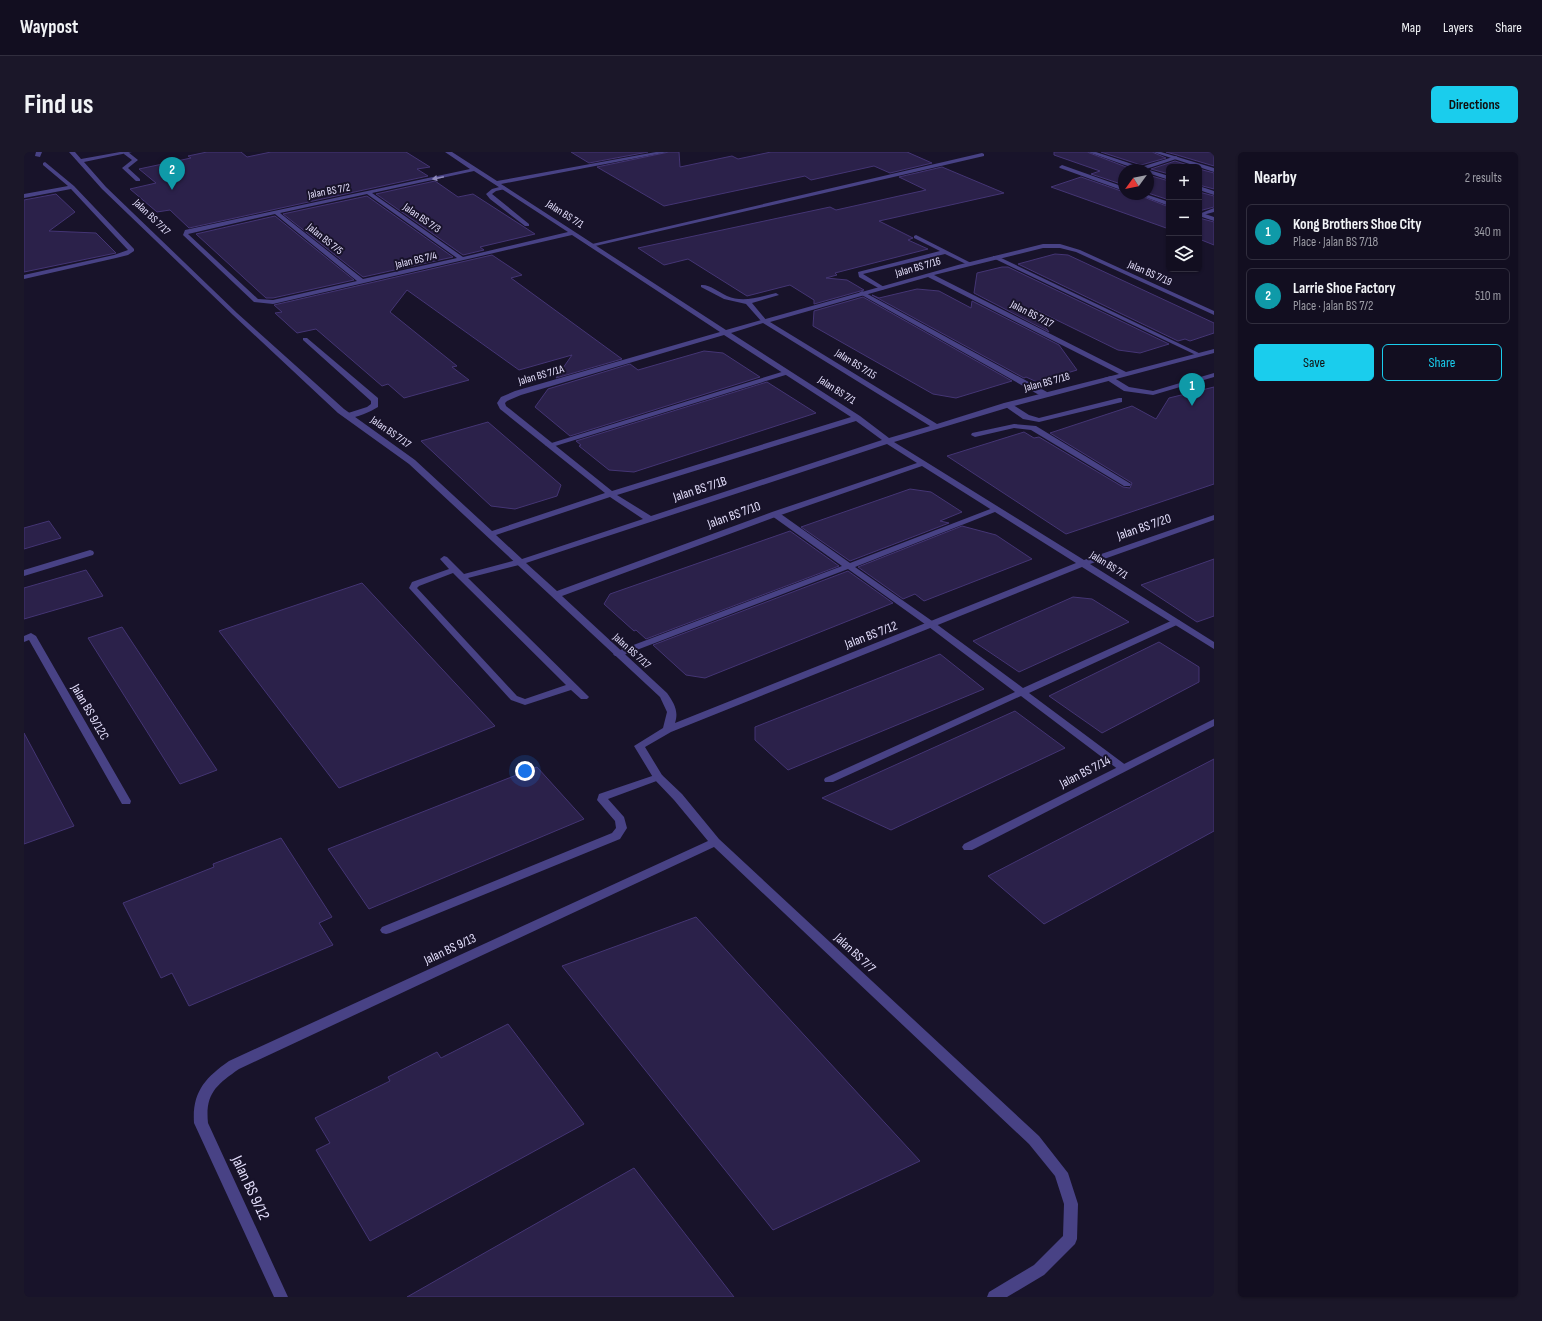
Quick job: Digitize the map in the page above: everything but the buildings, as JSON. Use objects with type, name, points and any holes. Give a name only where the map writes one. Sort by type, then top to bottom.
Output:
[{"type":"street","name":"Jalan BS 7/17","points":[[72,152],[104,188],[230,308],[348,416],[412,462],[491,534],[555,596],[664,695],[672,707],[672,720],[667,730]]},
{"type":"street","points":[[79,161],[127,152],[134,160],[125,168],[138,180]]},
{"type":"street","name":"Jalan BS 7/1","points":[[448,152],[857,418],[888,441],[1214,646]]},
{"type":"street","points":[[496,183],[664,152]]},
{"type":"street","points":[[1091,152],[1126,164]]},
{"type":"street","points":[[1156,152],[1214,170]]},
{"type":"street","points":[[591,245],[982,155]]},
{"type":"street","points":[[1154,166],[1176,158]]},
{"type":"street","points":[[24,277],[126,254],[132,250],[72,187],[45,164]]},
{"type":"street","points":[[1062,167],[1118,186]]},
{"type":"street","name":"Jalan BS 7/2","points":[[263,302],[256,300],[188,237],[185,234],[187,231],[476,170]]},
{"type":"street","points":[[1154,173],[1166,177]]},
{"type":"street","points":[[24,196],[72,187]]},
{"type":"street","points":[[504,188],[494,190],[489,194],[492,198],[527,225]]},
{"type":"street","points":[[1202,189],[1214,193]]},
{"type":"street","name":"Jalan BS 7/3","points":[[369,193],[462,259]]},
{"type":"street","points":[[1154,199],[1166,203]]},
{"type":"street","points":[[1202,214],[1214,210]]},
{"type":"street","name":"Jalan BS 7/5","points":[[276,212],[362,282]]},
{"type":"street","points":[[1202,216],[1214,219]]},
{"type":"street","name":"Jalan BS 7/4","points":[[263,302],[272,302],[362,282],[573,233]]},
{"type":"street","points":[[916,237],[970,264]]},
{"type":"street","name":"Jalan BS 7/16","points":[[726,333],[862,293],[995,257],[1043,246],[1060,246],[1078,251]]},
{"type":"street","name":"Jalan BS 7/19","points":[[1078,251],[1214,313]]},
{"type":"street","points":[[882,288],[861,276],[860,273],[944,252]]},
{"type":"street","points":[[995,257],[1200,355]]},
{"type":"street","name":"Jalan BS 7/17","points":[[929,275],[1125,374]]},
{"type":"street","points":[[703,286],[726,298],[748,302],[776,295]]},
{"type":"street","points":[[862,293],[1044,394]]},
{"type":"street","name":"Jalan BS 7/15","points":[[748,302],[764,321],[937,427]]},
{"type":"street","name":"Jalan BS 7/1A","points":[[649,519],[611,494],[503,408],[502,403],[504,399],[518,393],[726,333]]},
{"type":"street","points":[[306,339],[375,400],[375,406],[370,409],[348,416]]},
{"type":"street","name":"Jalan BS 7/18","points":[[888,441],[1044,394],[1214,351]]},
{"type":"street","points":[[549,445],[788,373]]},
{"type":"street","points":[[1108,378],[1127,389],[1153,393],[1214,375]]},
{"type":"street","points":[[1007,405],[1031,419],[1045,419],[1119,400]]},
{"type":"street","name":"Jalan BS 7/1B","points":[[491,534],[611,494],[857,418]]},
{"type":"street","points":[[1025,426],[1031,419]]},
{"type":"street","points":[[975,434],[1014,426],[1025,426],[1040,431],[1127,484]]},
{"type":"street","name":"Jalan BS 7/1B","points":[[462,577],[520,562],[888,441]]},
{"type":"street","name":"Jalan BS 7/10","points":[[555,596],[775,514],[923,463]]},
{"type":"street","points":[[618,654],[996,510]]},
{"type":"street","points":[[775,514],[932,625],[1123,768]]},
{"type":"street","name":"Jalan BS 7/20","points":[[1084,563],[1214,517]]},
{"type":"street","points":[[24,573],[90,553]]},
{"type":"street","points":[[444,559],[584,697]]},
{"type":"street","name":"Jalan BS 7/12","points":[[640,746],[667,730],[1084,563]]},
{"type":"street","points":[[454,570],[415,584],[413,588],[514,698],[525,702],[573,686]]},
{"type":"street","points":[[829,780],[1176,622]]},
{"type":"street","name":"Jalan BS 9/12C","points":[[28,638],[126,801]]},
{"type":"street","name":"Jalan BS 7/14","points":[[968,847],[1214,722]]},
{"type":"street","name":"Jalan BS 7/7","points":[[640,746],[658,777],[678,797],[715,842],[1034,1140],[1061,1173],[1071,1204],[1070,1239],[1039,1270],[994,1297]]},
{"type":"street","points":[[386,930],[616,836],[622,828],[620,820],[602,800],[603,797],[658,777]]},
{"type":"street","name":"Jalan BS 9/13","points":[[204,1092],[214,1079],[234,1065],[715,842]]},
{"type":"street","name":"Jalan BS 9/12","points":[[204,1092],[198,1109],[201,1123],[281,1297]]},
{"type":"place","name":"Larrie Shoe Factory","points":[[172,190]]},
{"type":"place","name":"Kong Brothers Shoe City","points":[[1192,406]]}]
